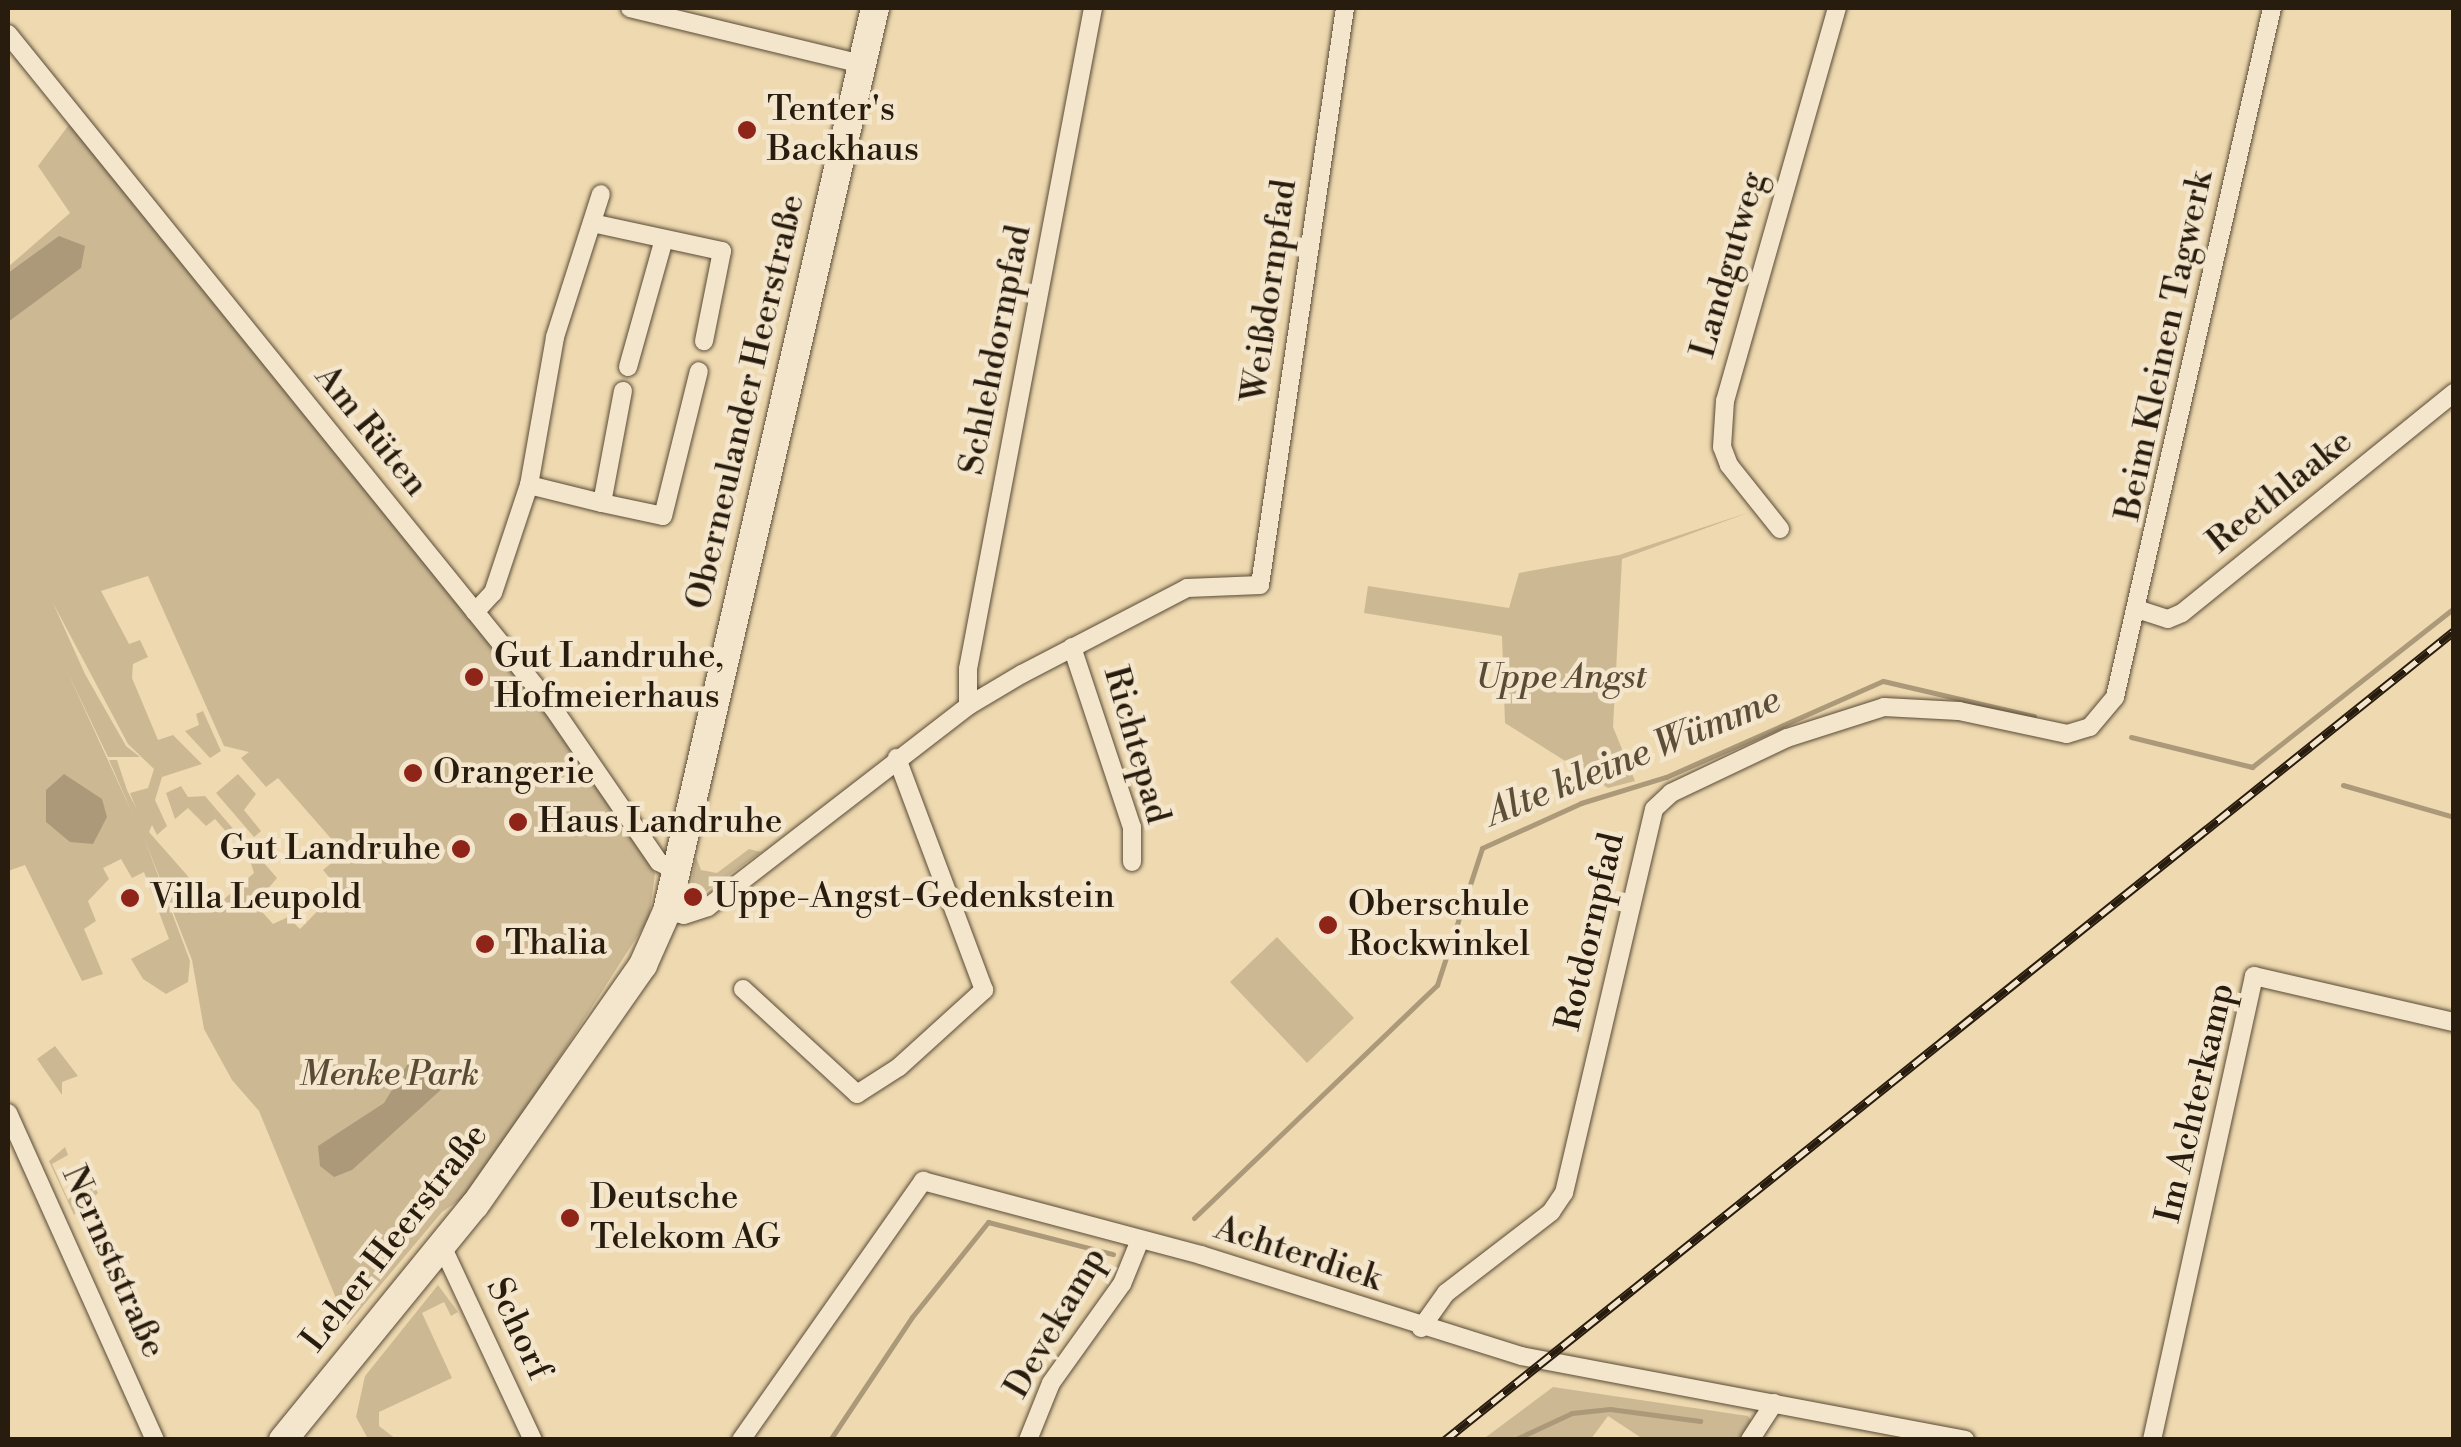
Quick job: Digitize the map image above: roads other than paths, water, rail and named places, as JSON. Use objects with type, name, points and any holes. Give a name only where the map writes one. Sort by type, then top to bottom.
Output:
[{"type":"main road","name":"Oberneulander Heerstraße","points":[[677,872],[874,8]]},
{"type":"main road","name":"Leher Heerstraße","points":[[282,1440],[442,1246],[639,971],[667,911],[677,872]]},
{"type":"street","points":[[630,8],[862,64]]},
{"type":"street","name":"Schlehdornpfad","points":[[968,706],[968,669],[1093,8]]},
{"type":"street","name":"Weißdornpfad","points":[[1072,647],[1188,588],[1260,584],[1345,8]]},
{"type":"street","name":"Landgutweg","points":[[1780,528],[1729,465],[1722,446],[1725,400],[1838,8]]},
{"type":"street","name":"Beim Kleinen Tagwerk","points":[[2116,697],[2140,610],[2272,8]]},
{"type":"street","name":"Am Rüten","points":[[8,34],[553,708],[659,862],[677,872]]},
{"type":"street","points":[[475,612],[493,593],[529,485],[555,337],[601,194]]},
{"type":"street","points":[[592,223],[722,251],[704,341]]},
{"type":"street","points":[[628,367],[664,239]]},
{"type":"street","points":[[529,485],[663,516],[699,371]]},
{"type":"street","points":[[602,503],[623,391]]},
{"type":"street","name":"Reethlaake","points":[[2140,610],[2168,619],[2182,613],[2454,394]]},
{"type":"street","points":[[667,911],[684,915],[708,908],[968,706],[1072,647]]},
{"type":"street","name":"Richtepad","points":[[1072,647],[1132,826],[1132,862]]},
{"type":"street","name":"Rotdornpfad","points":[[1421,1328],[1446,1292],[1551,1212],[1564,1193],[1654,809],[1671,793],[1787,738],[1884,706],[1959,711],[2066,734],[2090,727],[2116,697]]},
{"type":"street","points":[[743,989],[857,1094],[899,1068],[984,990],[897,758]]},
{"type":"street","name":"Im Achterkamp","points":[[2152,1440],[2254,976],[2454,1022]]},
{"type":"street","name":"Nernststraße","points":[[8,1113],[156,1440]]},
{"type":"street","name":"Achterdiek","points":[[741,1440],[923,1181],[1140,1240],[1521,1356],[1965,1440]]},
{"type":"street","name":"Devekamp","points":[[1029,1439],[1050,1383],[1122,1284],[1140,1240]]},
{"type":"street","name":"Schorf","points":[[442,1246],[533,1440]]},
{"type":"street","points":[[1750,1440],[1774,1403]]},
{"type":"waterway","name":"Alte kleine Wümme","points":[[2131,737],[2252,767],[2454,608]]},
{"type":"waterway","name":"Alte kleine Wümme","points":[[1194,1218],[1437,985],[1482,848],[1581,803],[1666,777],[1883,681],[2034,716]]},
{"type":"waterway","name":"Alte kleine Wümme","points":[[2343,785],[2454,817]]},
{"type":"waterway","name":"Alte kleine Wümme","points":[[830,1440],[912,1317],[988,1222],[1113,1254]]},
{"type":"waterway","points":[[1514,1440],[1572,1413],[1610,1409],[1700,1421]]},
{"type":"railway","points":[[1445,1440],[2454,631]]},
{"type":"place","name":"Tenter's Backhaus","points":[[747,130]]},
{"type":"place","name":"Gut Landruhe, Hofmeierhaus","points":[[474,677]]},
{"type":"place","name":"Orangerie","points":[[413,773]]},
{"type":"place","name":"Haus Landruhe","points":[[518,822]]},
{"type":"place","name":"Gut Landruhe","points":[[461,849]]},
{"type":"place","name":"Uppe-Angst-Gedenkstein","points":[[693,897]]},
{"type":"place","name":"Villa Leupold","points":[[130,898]]},
{"type":"place","name":"Oberschule Rockwinkel","points":[[1328,925]]},
{"type":"place","name":"Thalia","points":[[485,944]]},
{"type":"place","name":"Deutsche Telekom AG","points":[[570,1218]]},
{"type":"park label","name":"Uppe Angst","points":[[1561,678]]},
{"type":"park label","name":"Menke Park","points":[[389,1075]]}]
